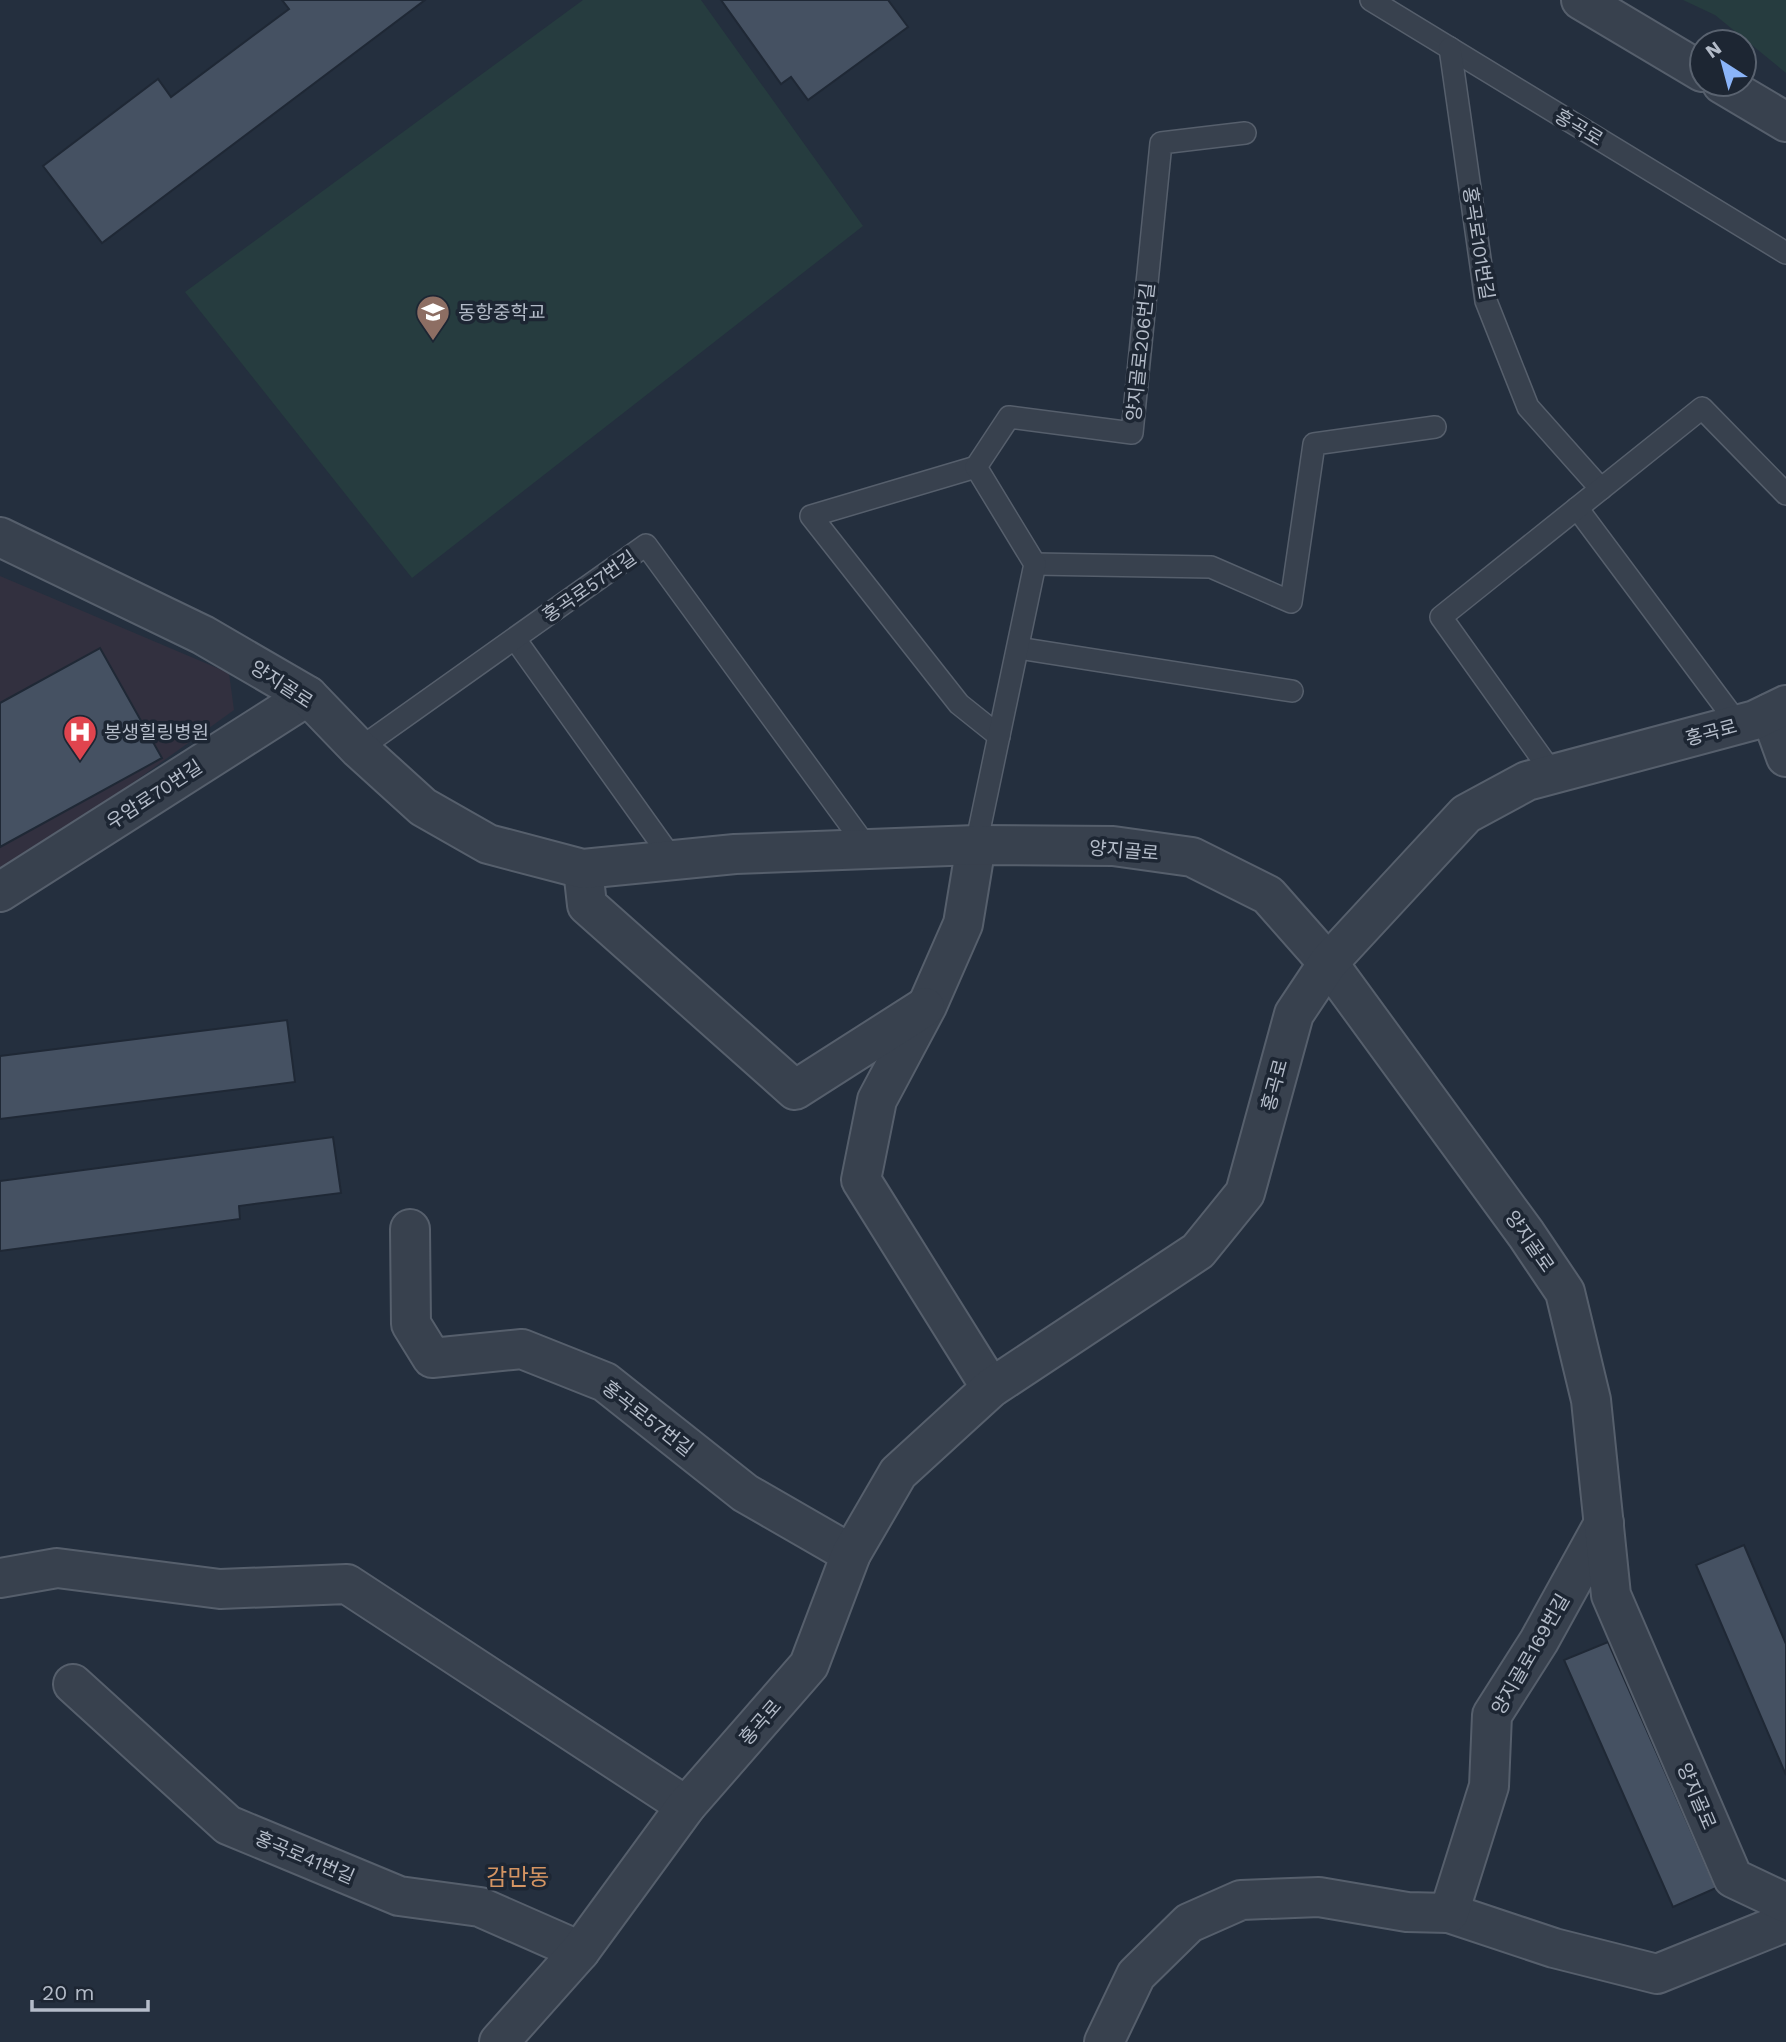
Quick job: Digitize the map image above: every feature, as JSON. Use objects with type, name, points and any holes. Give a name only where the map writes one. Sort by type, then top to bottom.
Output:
[{"type":"street","points":[[1581,0],[1688,64]]},
{"type":"street","points":[[1746,98],[1786,122]]},
{"type":"street","name":"양지골로","points":[[0,537],[203,635],[308,696],[359,749],[423,807],[488,844],[583,869],[735,854],[976,845],[1113,846],[1192,857],[1268,895],[1328,963],[1526,1234],[1565,1292],[1591,1400],[1611,1595],[1732,1878],[1786,1903]]},
{"type":"street","name":"우암로70번길","points":[[0,892],[308,696]]},
{"type":"street","points":[[1765,714],[1786,757]]},
{"type":"street","name":"홍곡로","points":[[499,2042],[580,1951],[686,1806],[810,1665],[850,1554],[898,1473],[991,1388],[1198,1251],[1245,1193],[1294,1014],[1328,963],[1466,814],[1527,781],[1765,714]]},
{"type":"street","points":[[976,845],[963,924],[927,1006],[877,1100],[861,1180],[991,1388]]},
{"type":"street","points":[[583,869],[587,905],[794,1090],[927,1006]]},
{"type":"street","name":"홍곡로57번길","points":[[410,1229],[411,1324],[432,1358],[522,1349],[605,1382],[745,1493],[850,1554]]},
{"type":"street","name":"양지골로169번길","points":[[1450,1913],[1489,1786],[1492,1715],[1539,1641],[1604,1524]]},
{"type":"street","points":[[0,1578],[57,1568],[220,1589],[347,1584],[686,1806]]},
{"type":"street","name":"홍곡로41번길","points":[[73,1684],[228,1825],[400,1896],[480,1907],[580,1951]]},
{"type":"street","points":[[1104,2042],[1136,1975],[1189,1923],[1241,1900],[1319,1897],[1407,1912],[1450,1913],[1554,1948],[1657,1974],[1786,1923]]},
{"type":"lane","name":"홍곡로","points":[[1371,0],[1786,253]]},
{"type":"lane","name":"홍곡로101번길","points":[[1450,48],[1486,301],[1528,407],[1601,489]]},
{"type":"lane","name":"양지골로206번길","points":[[976,467],[1009,417],[1132,433],[1161,144],[1245,133]]},
{"type":"lane","points":[[1553,774],[1441,617],[1702,408],[1786,494]]},
{"type":"lane","points":[[1035,564],[1211,567],[1291,602],[1314,444],[1435,427]]},
{"type":"lane","points":[[976,845],[1018,648],[1035,564],[976,467],[811,516],[959,704],[999,736]]},
{"type":"lane","points":[[1577,508],[1765,714]]},
{"type":"lane","name":"홍곡로57번길","points":[[514,639],[646,545],[867,849]]},
{"type":"lane","points":[[359,749],[514,639],[673,860]]},
{"type":"lane","points":[[1018,648],[1292,691]]},
{"type":"shaded area","name":"봉생힐링병원","points":[[0,576],[229,673],[234,710],[88,815],[0,869]]},
{"type":"green space","points":[[583,0],[701,0],[863,226],[412,578],[185,292]]},
{"type":"green space","points":[[1683,0],[1786,0],[1786,73],[1758,50],[1758,28],[1731,28],[1715,15]]},
{"type":"building","points":[[282,0],[425,0],[102,243],[43,166],[158,79],[171,97],[289,9]]},
{"type":"building","points":[[721,0],[888,0],[908,27],[808,100],[791,77],[781,84]]},
{"type":"building","points":[[100,648],[162,758],[0,847],[0,703]]},
{"type":"building","points":[[287,1020],[295,1082],[0,1119],[0,1056]]},
{"type":"building","points":[[333,1137],[341,1193],[239,1206],[240,1219],[0,1251],[0,1181]]},
{"type":"building","points":[[1744,1545],[1786,1644],[1786,1775],[1696,1565]]},
{"type":"building","points":[[1608,1642],[1716,1888],[1673,1907],[1564,1660]]},
{"type":"place","name":"동항중학교","points":[[433,342]]},
{"type":"place","name":"봉생힐링병원","points":[[80,762]]},
{"type":"district","name":"감만동","points":[[518,1877]]}]
